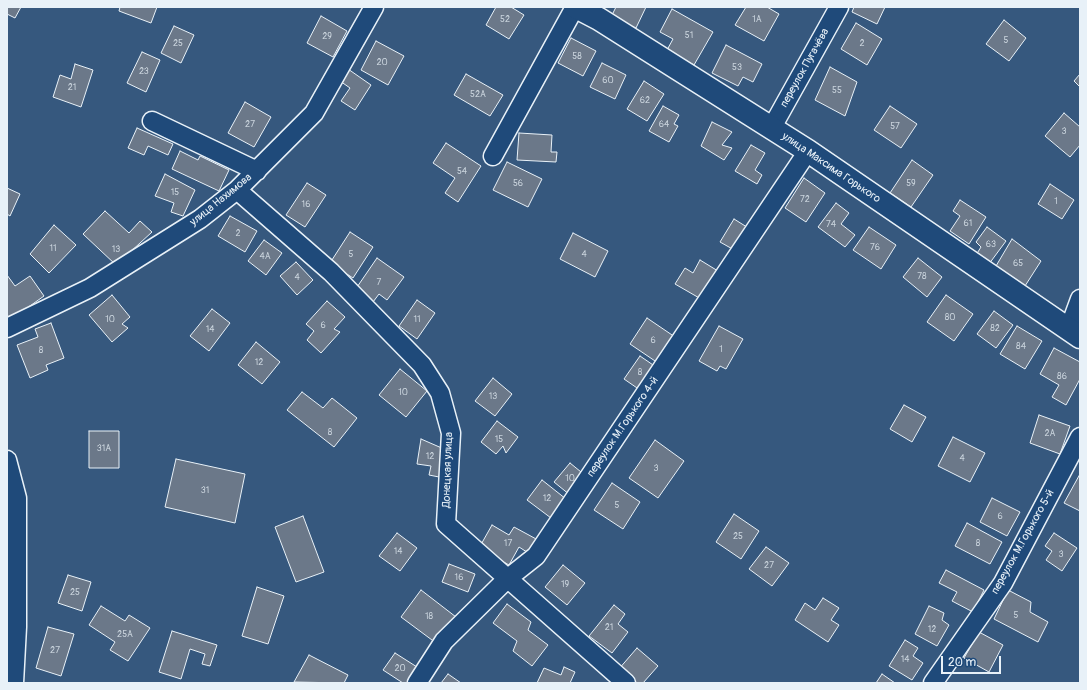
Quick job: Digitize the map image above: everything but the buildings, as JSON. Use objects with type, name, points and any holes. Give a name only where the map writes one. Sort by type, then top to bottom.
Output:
[{"type":"street","name":"улица Нахимова","points":[[7,328],[90,288],[200,220],[237,190],[258,171],[314,113],[374,7]]},
{"type":"street","points":[[493,156],[576,7]]},
{"type":"street","name":"улица Максима Горького","points":[[576,7],[602,13],[771,128],[808,151],[1074,333]]},
{"type":"street","name":"переулок Пугачёва","points":[[771,128],[840,7]]},
{"type":"street","points":[[152,121],[258,171]]},
{"type":"street","name":"переулок М.Горького 4-й","points":[[417,683],[444,641],[507,579],[536,556],[808,151]]},
{"type":"street","name":"Донецкая улица","points":[[237,190],[331,272],[422,365],[440,393],[451,433],[446,524],[626,683]]},
{"type":"street","points":[[1074,333],[1080,299]]},
{"type":"street","name":"переулок М.Горького 5-й","points":[[933,683],[1003,583],[1080,437]]},
{"type":"street","points":[[7,460],[17,498],[14,683]]}]
